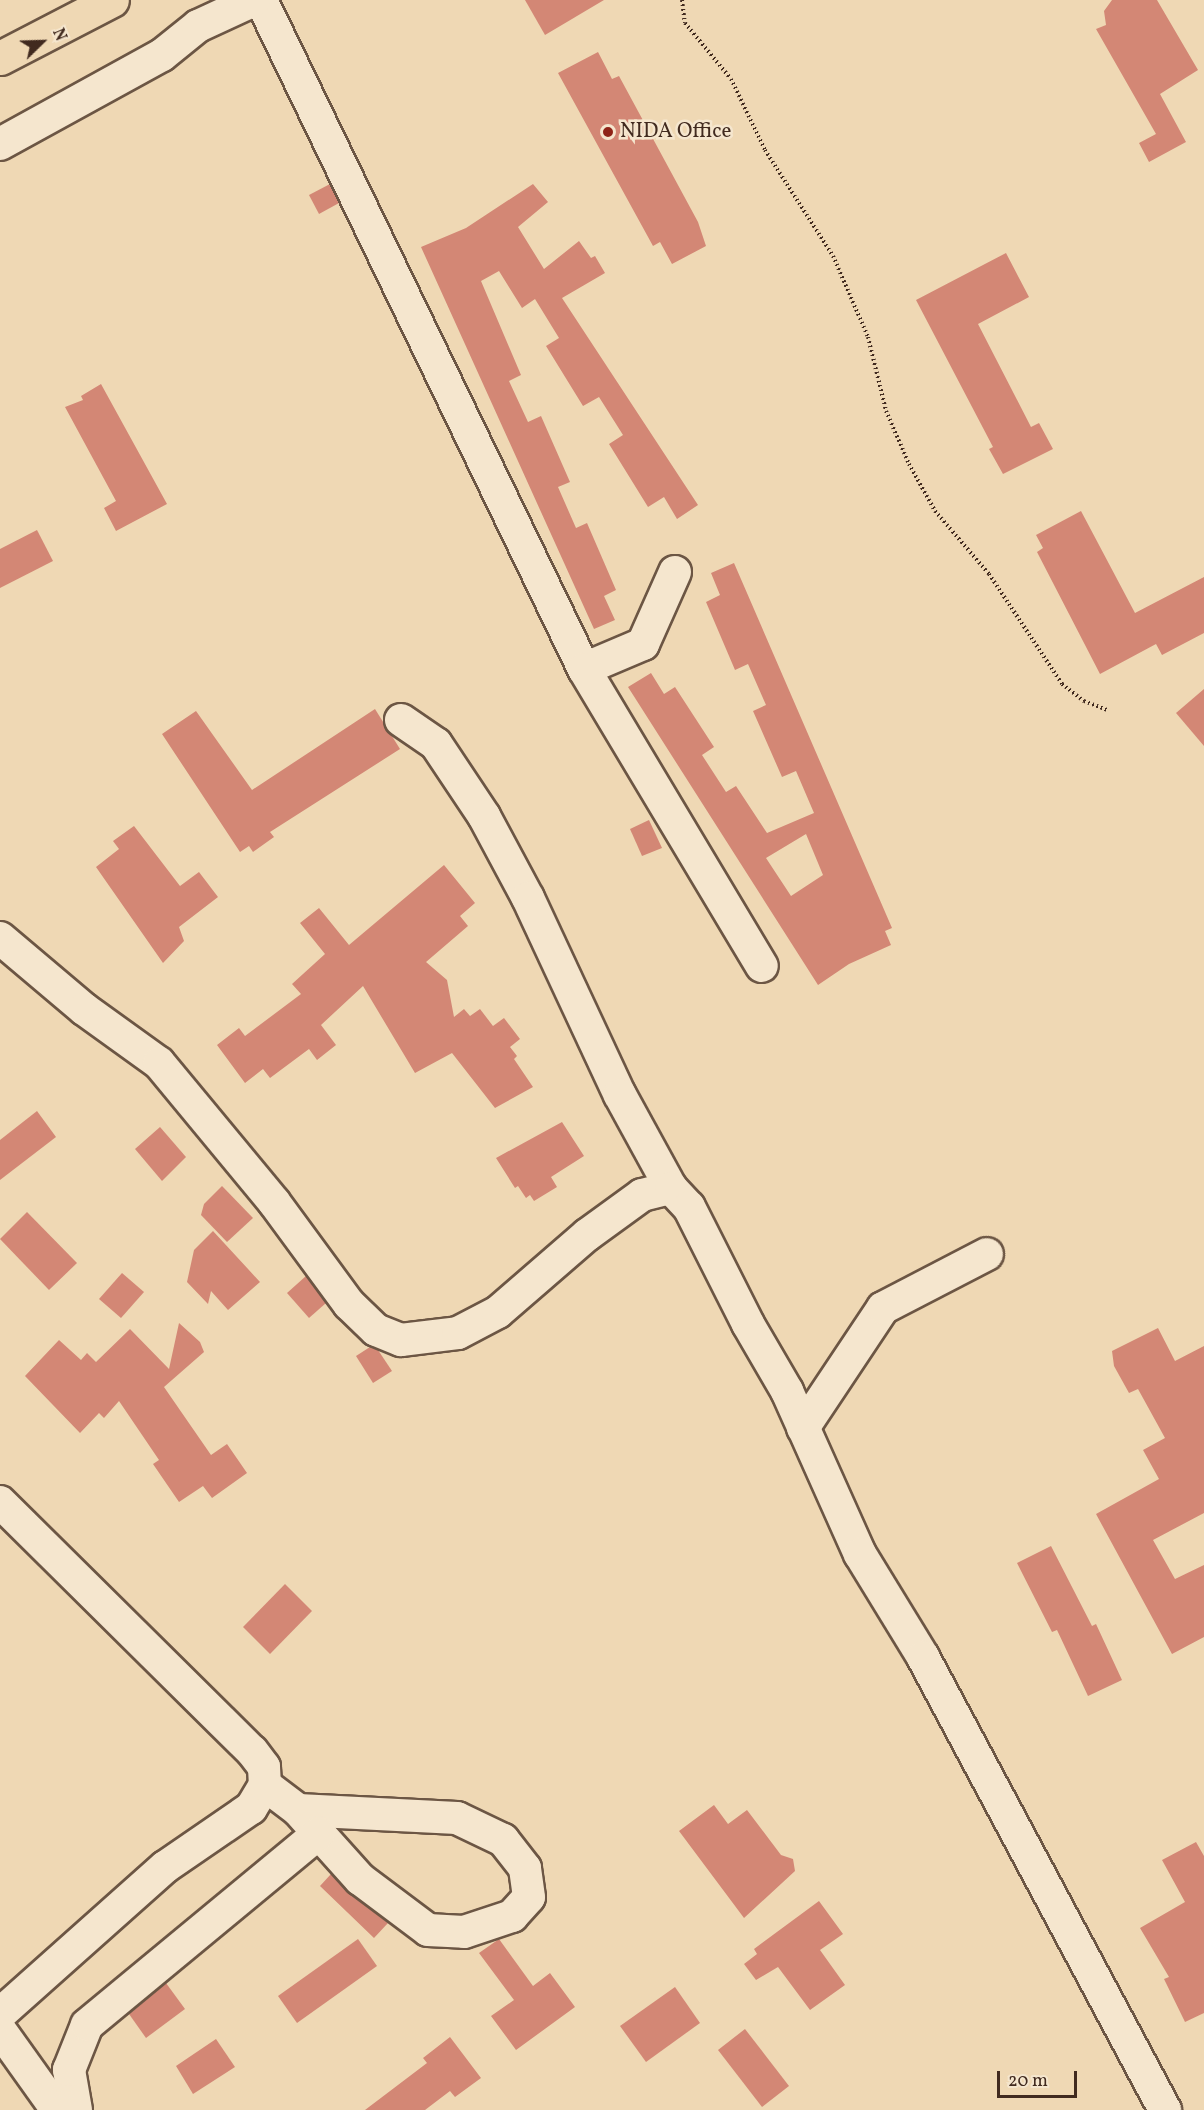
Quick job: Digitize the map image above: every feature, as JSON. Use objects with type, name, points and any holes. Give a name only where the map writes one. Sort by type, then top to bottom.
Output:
[{"type":"highway","points":[[0,58],[112,0]]},
{"type":"street","points":[[0,144],[162,55],[198,26],[254,0]]},
{"type":"street","points":[[261,0],[584,669],[762,966]]},
{"type":"street","points":[[584,669],[643,644],[675,572]]},
{"type":"street","points":[[401,720],[436,744],[484,816],[528,898],[615,1085],[671,1188],[689,1207],[803,1428],[860,1554],[923,1658],[1165,2110]]},
{"type":"street","points":[[0,938],[84,1009],[159,1063],[274,1202],[349,1304],[376,1330],[401,1340],[458,1333],[498,1312],[586,1235],[642,1195],[671,1188]]},
{"type":"street","points":[[803,1428],[883,1308],[987,1254]]},
{"type":"street","points":[[0,1502],[252,1751],[264,1767],[265,1785],[250,1808],[165,1867],[0,2014]]},
{"type":"street","points":[[265,1785],[298,1810],[360,1879],[428,1930],[464,1932],[512,1916],[529,1897],[525,1868],[503,1840],[457,1818],[298,1810]]},
{"type":"street","points":[[76,2110],[69,2070],[87,2025],[319,1833]]},
{"type":"street","points":[[0,2031],[57,2110]]},
{"type":"path","points":[[682,0],[685,22],[731,79],[765,150],[833,256],[868,337],[886,411],[909,464],[935,511],[989,574],[1062,684],[1084,701],[1108,710]]},
{"type":"building","points":[[525,0],[604,0],[545,35]]},
{"type":"building","points":[[1112,0],[1157,0],[1198,70],[1160,94],[1186,142],[1149,162],[1139,143],[1156,134],[1096,29],[1106,25],[1104,11]]},
{"type":"building","points":[[598,52],[612,79],[619,76],[698,222],[706,246],[672,264],[660,242],[653,246],[558,73]]},
{"type":"building","points":[[330,184],[339,203],[319,214],[309,195]]},
{"type":"building","points":[[533,184],[548,202],[518,227],[544,269],[579,241],[591,258],[595,256],[605,273],[562,298],[698,505],[677,519],[664,497],[648,507],[609,444],[623,435],[599,397],[583,406],[546,346],[559,338],[535,299],[522,308],[499,271],[481,281],[521,375],[509,381],[528,422],[541,416],[570,482],[558,487],[576,528],[587,523],[616,590],[604,596],[615,620],[594,629],[421,247],[466,228]]},
{"type":"building","points":[[1006,253],[1029,297],[978,324],[1031,427],[1039,423],[1053,449],[1003,474],[989,449],[993,447],[916,300]]},
{"type":"building","points":[[101,384],[167,504],[116,531],[104,508],[116,501],[65,407],[83,400],[81,396]]},
{"type":"building","points":[[1081,511],[1135,613],[1204,577],[1204,633],[1162,655],[1156,644],[1100,674],[1037,552],[1043,548],[1036,535]]},
{"type":"building","points":[[37,530],[53,561],[0,588],[0,549]]},
{"type":"building","points":[[734,563],[892,928],[885,931],[891,945],[849,964],[818,985],[628,687],[651,673],[664,694],[675,687],[714,747],[702,755],[726,792],[736,786],[767,833],[814,813],[796,771],[782,777],[753,711],[766,705],[748,664],[735,670],[706,602],[720,595],[711,573]],"holes":[[[806,834],[823,875],[791,896],[766,858]]]},
{"type":"building","points":[[1204,689],[1204,746],[1176,713]]},
{"type":"building","points":[[375,709],[400,749],[270,832],[274,837],[253,852],[249,846],[240,852],[162,734],[196,711],[252,790]]},
{"type":"building","points":[[649,820],[662,848],[642,856],[630,829]]},
{"type":"building","points":[[134,826],[180,886],[199,872],[218,897],[179,927],[184,941],[163,963],[96,867],[119,849],[113,841]]},
{"type":"building","points":[[444,865],[475,903],[460,916],[468,926],[426,962],[447,980],[454,1017],[464,1009],[470,1016],[480,1009],[493,1026],[504,1018],[520,1039],[510,1047],[517,1056],[514,1059],[533,1087],[495,1108],[452,1053],[415,1073],[363,986],[321,1025],[336,1045],[317,1060],[309,1049],[270,1078],[263,1069],[245,1083],[217,1045],[239,1028],[245,1036],[301,994],[292,984],[325,954],[300,923],[319,908],[349,945]]},
{"type":"building","points":[[37,1111],[56,1137],[0,1180],[0,1140]]},
{"type":"building","points":[[562,1122],[584,1156],[551,1177],[557,1187],[534,1201],[530,1195],[526,1198],[518,1186],[515,1188],[496,1158]]},
{"type":"building","points":[[160,1127],[186,1157],[162,1181],[135,1149]]},
{"type":"building","points":[[222,1186],[253,1218],[227,1242],[201,1215],[204,1204]]},
{"type":"building","points":[[27,1212],[77,1263],[49,1290],[0,1239]]},
{"type":"building","points":[[213,1231],[260,1282],[228,1310],[211,1291],[208,1304],[187,1282],[194,1250]]},
{"type":"building","points":[[122,1273],[144,1292],[121,1318],[99,1299]]},
{"type":"building","points":[[306,1276],[326,1303],[309,1318],[287,1293]]},
{"type":"building","points":[[179,1323],[200,1342],[204,1352],[164,1387],[211,1455],[227,1444],[247,1473],[212,1498],[203,1486],[179,1502],[153,1464],[159,1460],[119,1401],[104,1418],[99,1413],[80,1433],[25,1376],[59,1340],[81,1360],[87,1353],[96,1362],[130,1329],[169,1369]]},
{"type":"building","points":[[1158,1328],[1175,1361],[1204,1346],[1204,1513],[1153,1540],[1175,1579],[1204,1565],[1204,1637],[1172,1654],[1096,1514],[1159,1479],[1143,1450],[1165,1438],[1138,1389],[1129,1393],[1114,1366],[1112,1351]]},
{"type":"building","points":[[370,1347],[378,1350],[392,1371],[373,1383],[356,1356]]},
{"type":"building","points":[[1051,1546],[1092,1626],[1096,1624],[1122,1680],[1088,1696],[1057,1630],[1052,1632],[1017,1563]]},
{"type":"building","points":[[285,1584],[312,1611],[270,1654],[243,1627]]},
{"type":"building","points":[[714,1805],[728,1824],[747,1810],[781,1855],[793,1859],[795,1871],[744,1918],[679,1831]]},
{"type":"building","points":[[1196,1842],[1204,1856],[1204,2013],[1185,2022],[1164,1979],[1169,1977],[1140,1928],[1185,1902],[1162,1860]]},
{"type":"building","points":[[331,1874],[349,1893],[388,1923],[374,1938],[320,1886]]},
{"type":"building","points":[[819,1901],[843,1934],[820,1950],[845,1985],[810,2010],[778,1967],[756,1980],[744,1964],[757,1954],[754,1949]]},
{"type":"building","points":[[358,1939],[377,1966],[297,2023],[278,1996]]},
{"type":"building","points":[[499,1939],[533,1986],[550,1973],[575,2007],[516,2050],[491,2016],[514,2000],[479,1953]]},
{"type":"building","points":[[166,1983],[185,2009],[146,2038],[129,2014]]},
{"type":"building","points":[[675,1987],[700,2023],[646,2062],[620,2026]]},
{"type":"building","points":[[745,2029],[789,2086],[762,2107],[718,2050]]},
{"type":"building","points":[[450,2037],[481,2078],[455,2097],[450,2091],[425,2110],[365,2110],[427,2063],[423,2058]]},
{"type":"building","points":[[216,2039],[235,2067],[193,2094],[176,2066]]},
{"type":"place","name":"NIDA Office","points":[[608,132]]}]
